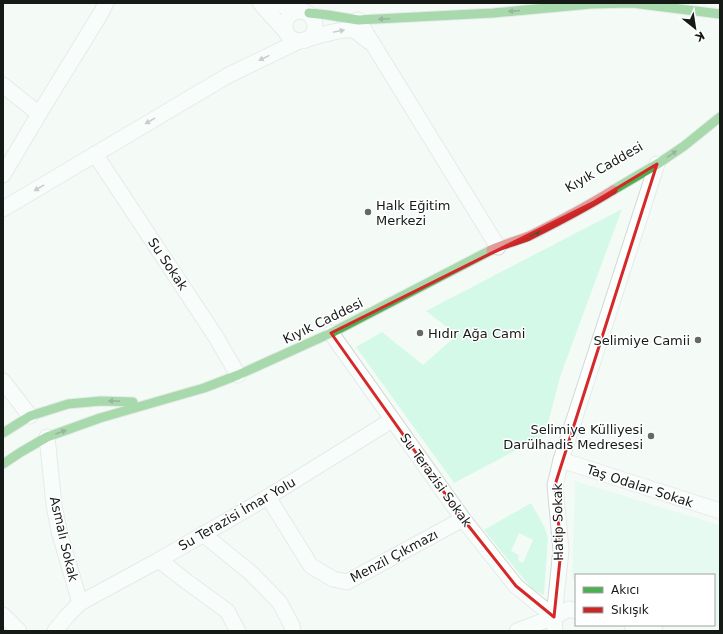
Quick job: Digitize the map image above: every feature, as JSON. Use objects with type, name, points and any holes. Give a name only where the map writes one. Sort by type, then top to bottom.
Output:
[{"type":"main road","points":[[304,12],[358,20],[494,8],[632,3],[720,14]]},
{"type":"main road","name":"Kıyık Caddesi","points":[[3,464],[47,437],[100,418],[204,388],[238,375],[331,332],[498,247],[528,236],[594,202],[657,164],[700,134],[720,117]]},
{"type":"main road","name":"Kıyık Caddesi","points":[[498,247],[518,230]]},
{"type":"main road","name":"Kıyık Caddesi","points":[[3,433],[30,416],[68,404],[100,401],[152,402]]},
{"type":"street","points":[[3,175],[106,3]]},
{"type":"street","points":[[260,3],[296,38]]},
{"type":"street","points":[[274,3],[304,12],[314,21],[315,26],[312,35],[308,38],[296,38],[285,28],[285,23],[290,14],[294,12],[304,12]]},
{"type":"street","points":[[358,20],[498,247]]},
{"type":"street","points":[[3,209],[227,76],[296,38],[352,30],[360,34],[372,44]]},
{"type":"street","points":[[3,85],[39,114]]},
{"type":"street","name":"Su Sokak","points":[[95,154],[216,337],[238,375]]},
{"type":"street","name":"Hatip Sokak","points":[[555,624],[561,550],[555,485],[561,460],[657,164]]},
{"type":"street","name":"Su Terazisi Sokak","points":[[331,332],[463,519],[516,586],[555,624]]},
{"type":"street","points":[[3,381],[30,416]]},
{"type":"street","name":"Su Terazisi İmar Yolu","points":[[80,604],[268,497],[392,420]]},
{"type":"street","name":"Asmalı Sokak","points":[[47,437],[54,505],[59,531],[80,604]]},
{"type":"street","name":"Taş Odalar Sokak","points":[[561,460],[720,511]]},
{"type":"street","name":"Menzil Çıkmazı","points":[[268,497],[311,566],[333,579],[347,582],[463,519]]},
{"type":"street","points":[[203,534],[252,574],[280,603],[293,631]]},
{"type":"street","points":[[159,560],[227,611],[238,631]]},
{"type":"street","points":[[55,631],[67,616],[80,604]]},
{"type":"street","points":[[517,631],[555,624],[569,609],[575,610]]},
{"type":"street","points":[[3,615],[19,631]]},
{"type":"street","points":[[636,626],[655,631]]},
{"type":"highlighted area","points":[[657,164],[555,485],[561,550],[554,617],[516,586],[463,519],[331,333],[594,202]]},
{"type":"green space","points":[[622,209],[560,377],[545,435],[454,483],[356,347],[382,332],[423,365],[457,335],[426,311]]},
{"type":"green space","points":[[575,481],[720,525],[720,627],[715,625],[715,574],[575,574],[575,580],[572,579]]},
{"type":"green space","points":[[531,503],[544,526],[548,538],[544,595],[532,589],[484,530]],"holes":[[[519,533],[533,540],[523,563],[518,560],[519,555],[511,551]]]},
{"type":"traffic: fast","points":[[309,13],[358,20],[493,13],[591,4],[632,3],[720,14]]},
{"type":"traffic: fast","points":[[613,190],[659,163],[684,146],[720,117]]},
{"type":"traffic: fast","points":[[3,464],[47,437],[100,418],[204,388],[238,375],[331,333],[491,250]]},
{"type":"traffic: fast","points":[[3,433],[30,416],[68,404],[101,401],[133,402]]},
{"type":"traffic: jam","points":[[491,250],[529,236],[613,190]]},
{"type":"place","name":"Halk Eğitim Merkezi","points":[[368,212]]},
{"type":"place","name":"Hıdır Ağa Cami","points":[[420,333]]},
{"type":"place","name":"Selimiye Camii","points":[[698,340]]},
{"type":"place","name":"Selimiye Külliyesi Darülhadis Medresesi","points":[[651,436]]}]
